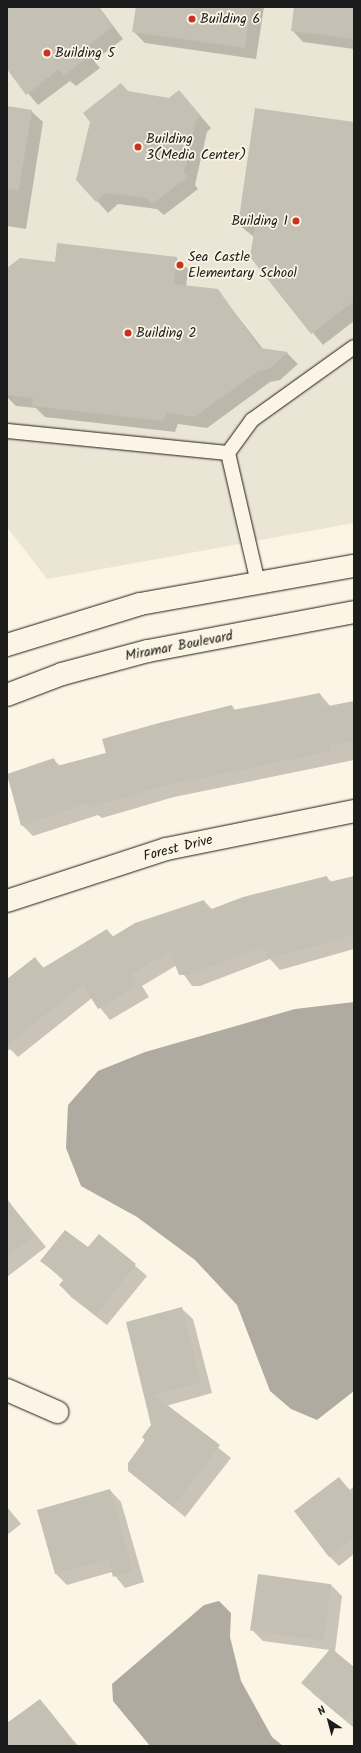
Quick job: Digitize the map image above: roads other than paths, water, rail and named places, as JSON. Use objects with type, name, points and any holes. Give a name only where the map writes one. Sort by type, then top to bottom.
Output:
[{"type":"street","points":[[7,645],[140,604],[354,566]]},
{"type":"street","name":"Miramar Boulevard","points":[[7,695],[62,674],[148,650],[354,612]]},
{"type":"street","name":"Forest Drive","points":[[7,901],[166,849],[354,811]]},
{"type":"street","points":[[7,1390],[58,1412]]},
{"type":"lane","points":[[258,583],[228,453],[252,420],[354,347]]},
{"type":"lane","points":[[7,431],[228,453]]},
{"type":"place","name":"Building 6","points":[[192,19]]},
{"type":"place","name":"Building 5","points":[[47,53]]},
{"type":"place","name":"Building 3(Media Center)","points":[[138,147]]},
{"type":"place","name":"Building 1","points":[[296,221]]},
{"type":"place","name":"Sea Castle Elementary School","points":[[180,265]]},
{"type":"place","name":"Building 2","points":[[128,333]]}]
